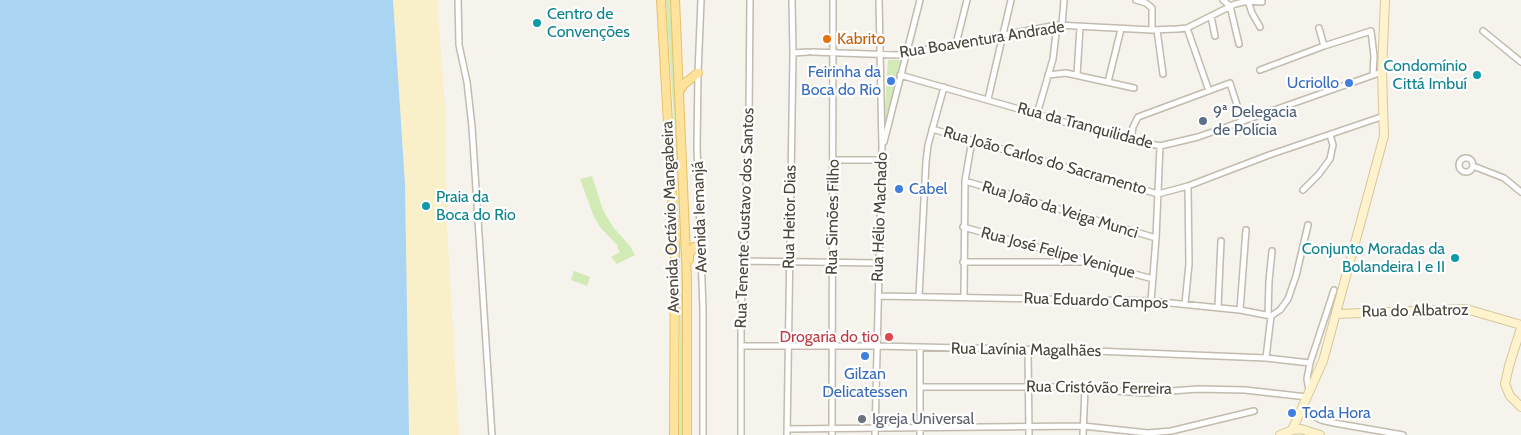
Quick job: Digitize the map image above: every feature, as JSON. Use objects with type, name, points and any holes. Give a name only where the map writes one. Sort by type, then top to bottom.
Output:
[{"type":"main road","name":"Avenida Octávio Mangabeira","points":[[661,0],[675,246],[674,435]]},
{"type":"main road","name":"Avenida Octávio Mangabeira","points":[[675,0],[687,279],[687,435]]},
{"type":"main road","points":[[679,92],[684,84],[698,73]]},
{"type":"main road","points":[[687,279],[690,254],[694,247],[702,248]]},
{"type":"street","points":[[458,0],[459,45],[467,82],[472,127],[492,435]]},
{"type":"street","name":"Avenida Iemanjá","points":[[701,0],[698,73],[698,167],[702,248],[703,435]]},
{"type":"street","name":"Rua Tenente Gustavo dos Santos","points":[[742,435],[741,346],[749,117],[750,0]]},
{"type":"street","name":"Rua Heitor Dias","points":[[786,435],[793,53],[792,0]]},
{"type":"street","name":"Rua Simões Filho","points":[[832,435],[833,0]]},
{"type":"street","name":"Rua Hélio Machado","points":[[875,435],[882,147],[879,0]]},
{"type":"street","points":[[882,147],[920,0]]},
{"type":"street","points":[[956,44],[967,0]]},
{"type":"street","points":[[988,99],[1010,0]]},
{"type":"street","points":[[1038,114],[1055,49],[1064,0]]},
{"type":"street","points":[[1136,0],[1146,3],[1152,8],[1154,30],[1163,74]]},
{"type":"street","points":[[1223,0],[1230,6],[1240,44]]},
{"type":"street","points":[[1292,430],[1322,365],[1384,136],[1385,116],[1382,72],[1385,0]]},
{"type":"street","points":[[1248,1],[1252,13],[1260,26]]},
{"type":"street","points":[[1209,91],[1187,28],[1230,6],[1248,1],[1262,2]]},
{"type":"street","points":[[1211,16],[1215,36]]},
{"type":"street","name":"Rua Boaventura Andrade","points":[[793,53],[905,54],[1059,25],[1154,30],[1187,28]]},
{"type":"street","points":[[1076,75],[1080,26]]},
{"type":"street","points":[[1319,28],[1324,46]]},
{"type":"street","points":[[1108,82],[1121,29]]},
{"type":"street","points":[[1260,70],[1324,46],[1370,32],[1374,56],[1373,75]]},
{"type":"street","points":[[1483,32],[1521,62]]},
{"type":"street","name":"Rua da Tranquilidade","points":[[900,75],[1130,140],[1160,146],[1198,137],[1382,72]]},
{"type":"street","points":[[1048,75],[1060,73],[1076,75],[1134,88]]},
{"type":"street","points":[[1130,140],[1138,117],[1230,83],[1242,121]]},
{"type":"street","points":[[919,296],[924,175],[932,129],[944,87]]},
{"type":"street","name":"Rua João Carlos do Sacramento","points":[[932,129],[1158,194],[1188,186],[1269,155],[1385,116]]},
{"type":"street","points":[[1303,190],[1319,174],[1330,159],[1333,145],[1330,135]]},
{"type":"street","points":[[964,297],[963,227],[965,181],[972,140]]},
{"type":"street","points":[[1151,301],[1160,146]]},
{"type":"street","points":[[834,160],[881,160]]},
{"type":"street","points":[[1473,166],[1504,178],[1521,192]]},
{"type":"street","name":"Rua João da Veiga Munci","points":[[965,181],[1156,238]]},
{"type":"street","points":[[1185,304],[1189,257],[1188,186]]},
{"type":"street","points":[[1269,315],[1280,310],[1288,299],[1296,276],[1308,226]]},
{"type":"street","name":"Rua José Felipe Venique","points":[[963,227],[1153,279]]},
{"type":"street","points":[[1240,310],[1246,230]]},
{"type":"street","points":[[1218,307],[1221,241]]},
{"type":"street","points":[[1266,358],[1272,251]]},
{"type":"street","points":[[743,261],[878,262]]},
{"type":"street","points":[[963,262],[1089,262]]},
{"type":"street","points":[[1308,394],[1307,379],[1310,363],[1334,290]]},
{"type":"street","name":"Rua Eduardo Campos","points":[[878,296],[1151,301],[1218,307],[1269,315]]},
{"type":"street","name":"Rua do Albatroz","points":[[1337,314],[1466,309],[1521,326],[1506,377],[1507,391],[1521,407]]},
{"type":"street","name":"Rua Lavínia Magalhães","points":[[741,346],[876,346],[1138,352],[1266,358],[1310,363]]},
{"type":"street","points":[[920,348],[920,435]]},
{"type":"street","points":[[1028,350],[1029,435]]},
{"type":"street","name":"Rua Cristóvão Ferreira","points":[[920,387],[1028,386],[1145,393],[1198,389],[1308,394]]},
{"type":"street","points":[[1083,435],[1085,388]]},
{"type":"street","points":[[1301,409],[1321,420],[1369,433],[1403,435]]},
{"type":"street","points":[[787,428],[1083,426],[1134,433],[1158,432],[1222,420],[1254,411]]},
{"type":"street","points":[[978,428],[978,435]]},
{"type":"street","points":[[1280,435],[1292,430],[1307,430],[1320,435]]},
{"type":"green space","points":[[666,0],[670,0],[680,167],[684,264],[684,435],[679,435],[681,265],[677,167]]},
{"type":"green space","points":[[888,60],[901,60],[886,126],[884,126]]},
{"type":"green space","points":[[592,176],[603,210],[613,227],[630,246],[635,255],[617,264],[611,257],[620,252],[618,246],[600,227],[594,217],[580,179]]},
{"type":"green space","points":[[574,271],[590,277],[587,286],[571,280]]},
{"type":"sand","name":"Praia da Boca do Rio","points":[[393,0],[437,0],[445,106],[447,227],[459,435],[409,435],[405,184]]},
{"type":"water","points":[[0,0],[393,0],[405,184],[409,435],[0,435]]},
{"type":"place","name":"Centro de Convenções","points":[[537,23]]},
{"type":"place","name":"Kabrito","points":[[827,39]]},
{"type":"place","name":"Condomínio Cittá Imbuí","points":[[1477,75]]},
{"type":"place","name":"Feirinha da Boca do Rio","points":[[891,81]]},
{"type":"place","name":"Ucriollo","points":[[1349,83]]},
{"type":"place","name":"9ª Delegacia de Polícia","points":[[1203,121]]},
{"type":"place","name":"Cabel","points":[[899,189]]},
{"type":"place","name":"Praia da Boca do Rio","points":[[426,206]]},
{"type":"place","name":"Conjunto Moradas da Bolandeira I e II","points":[[1455,258]]},
{"type":"place","name":"Drogaria do tio","points":[[889,337]]},
{"type":"place","name":"Gilzan Delicatessen","points":[[865,356]]},
{"type":"place","name":"Toda Hora","points":[[1292,413]]},
{"type":"place","name":"Igreja Universal","points":[[862,419]]}]
